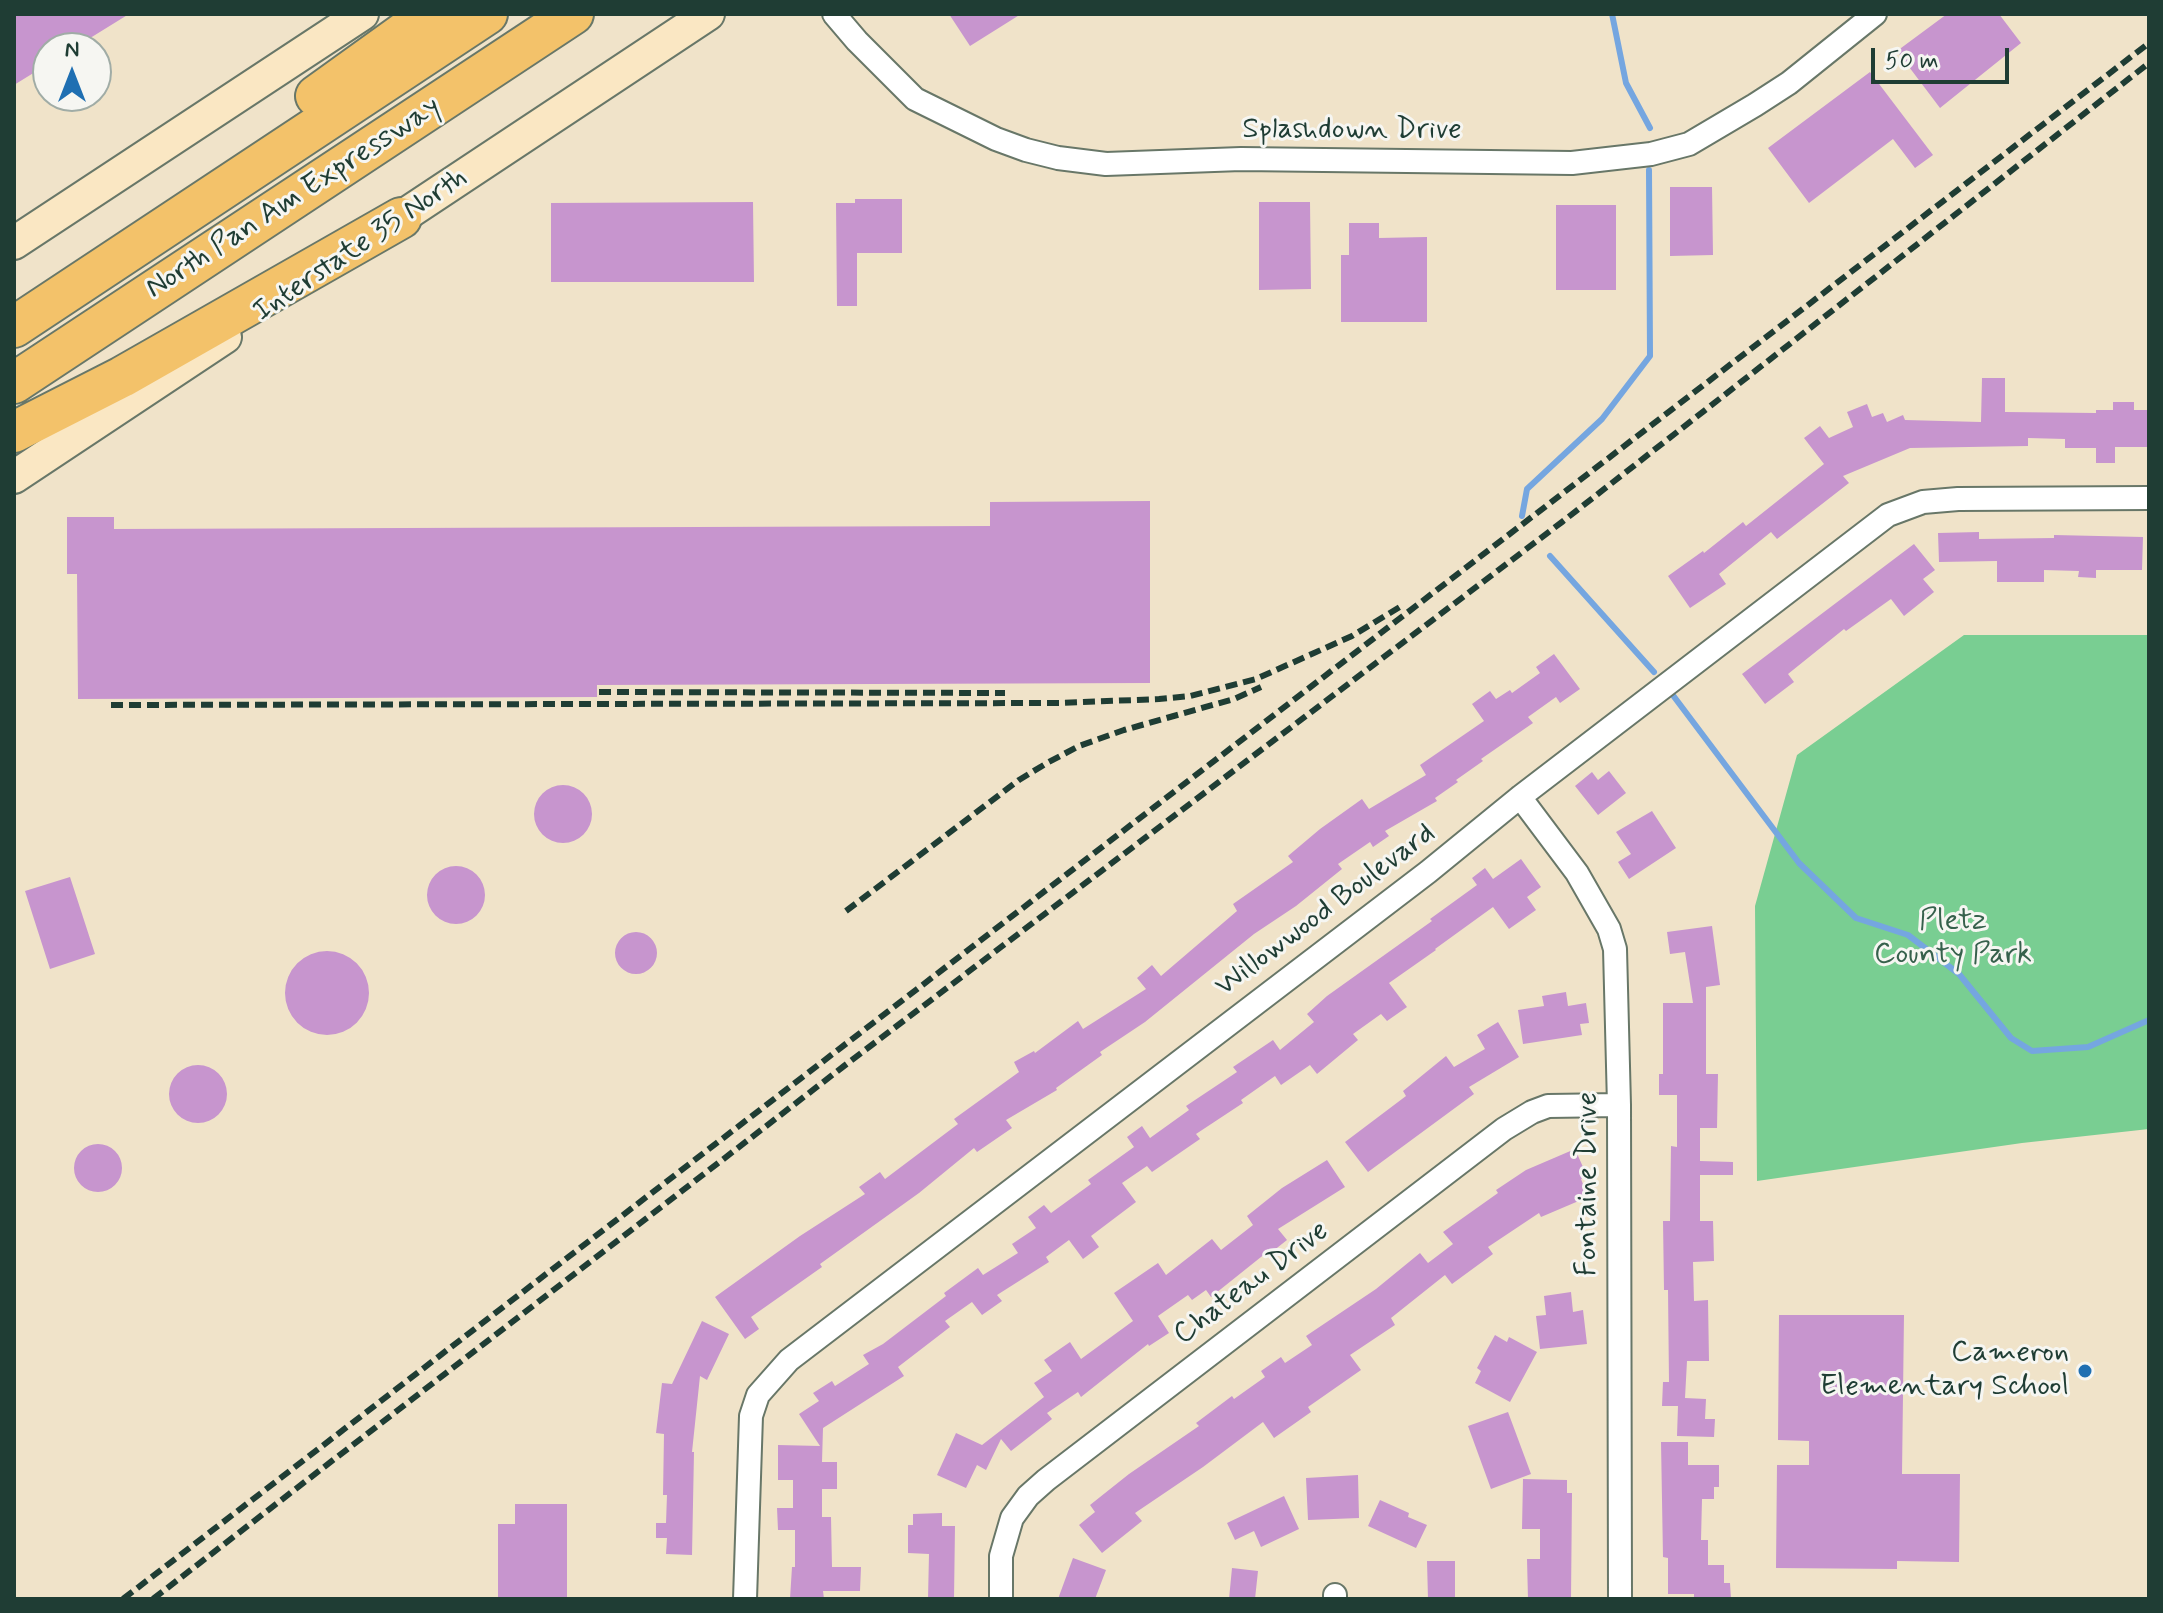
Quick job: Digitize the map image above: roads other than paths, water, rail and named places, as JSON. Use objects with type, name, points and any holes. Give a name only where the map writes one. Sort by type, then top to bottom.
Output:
[{"type":"highway","points":[[14,311],[430,14]]},
{"type":"highway","name":"North Pan Am Expressway","points":[[14,327],[487,14]]},
{"type":"highway","name":"North Pan Am Expressway","points":[[14,383],[573,14]]},
{"type":"highway","points":[[14,432],[134,371],[401,218]]},
{"type":"main road","points":[[14,243],[362,14]]},
{"type":"main road","name":"Interstate 35 North","points":[[14,477],[708,14]]},
{"type":"street","name":"Splashdown Drive","points":[[834,14],[915,99],[996,139],[1026,150],[1106,164],[1241,159],[1572,163],[1651,154],[1689,144],[1755,105],[1789,83],[1875,14]]},
{"type":"street","name":"Willowwood Boulevard","points":[[745,1599],[751,1416],[758,1395],[789,1360],[1428,872],[1520,797],[1888,515],[1923,502],[1958,499],[2149,498]]},
{"type":"street","name":"Fontaine Drive","points":[[1520,797],[1577,873],[1609,929],[1615,949],[1619,1105],[1620,1599]]},
{"type":"street","name":"Chateau Drive","points":[[1001,1599],[1001,1556],[1012,1518],[1028,1496],[1046,1480],[1504,1129],[1548,1106],[1619,1105]]},
{"type":"waterway","points":[[1612,14],[1626,83],[1650,128]]},
{"type":"waterway","points":[[1522,516],[1527,489],[1602,419],[1650,356],[1649,170]]},
{"type":"waterway","points":[[1550,556],[1654,672]]},
{"type":"waterway","points":[[1672,694],[1799,863],[1856,918],[1908,935],[1959,974],[2011,1038],[2032,1051],[2088,1047],[2149,1020]]},
{"type":"railway","points":[[123,1599],[2149,43]]},
{"type":"railway","points":[[153,1599],[844,1066],[1562,522],[2149,63]]},
{"type":"railway","points":[[111,705],[1060,703],[1159,699],[1190,696],[1256,679],[1352,636],[1403,605]]},
{"type":"railway","points":[[846,911],[1019,780],[1047,763],[1079,746],[1124,730],[1234,699],[1261,687]]},
{"type":"railway","points":[[599,692],[1005,693]]},
{"type":"place","name":"Cameron Elementary School","points":[[2085,1371]]},
{"type":"park label","name":"Pletz County Park","points":[[1953,939]]}]
